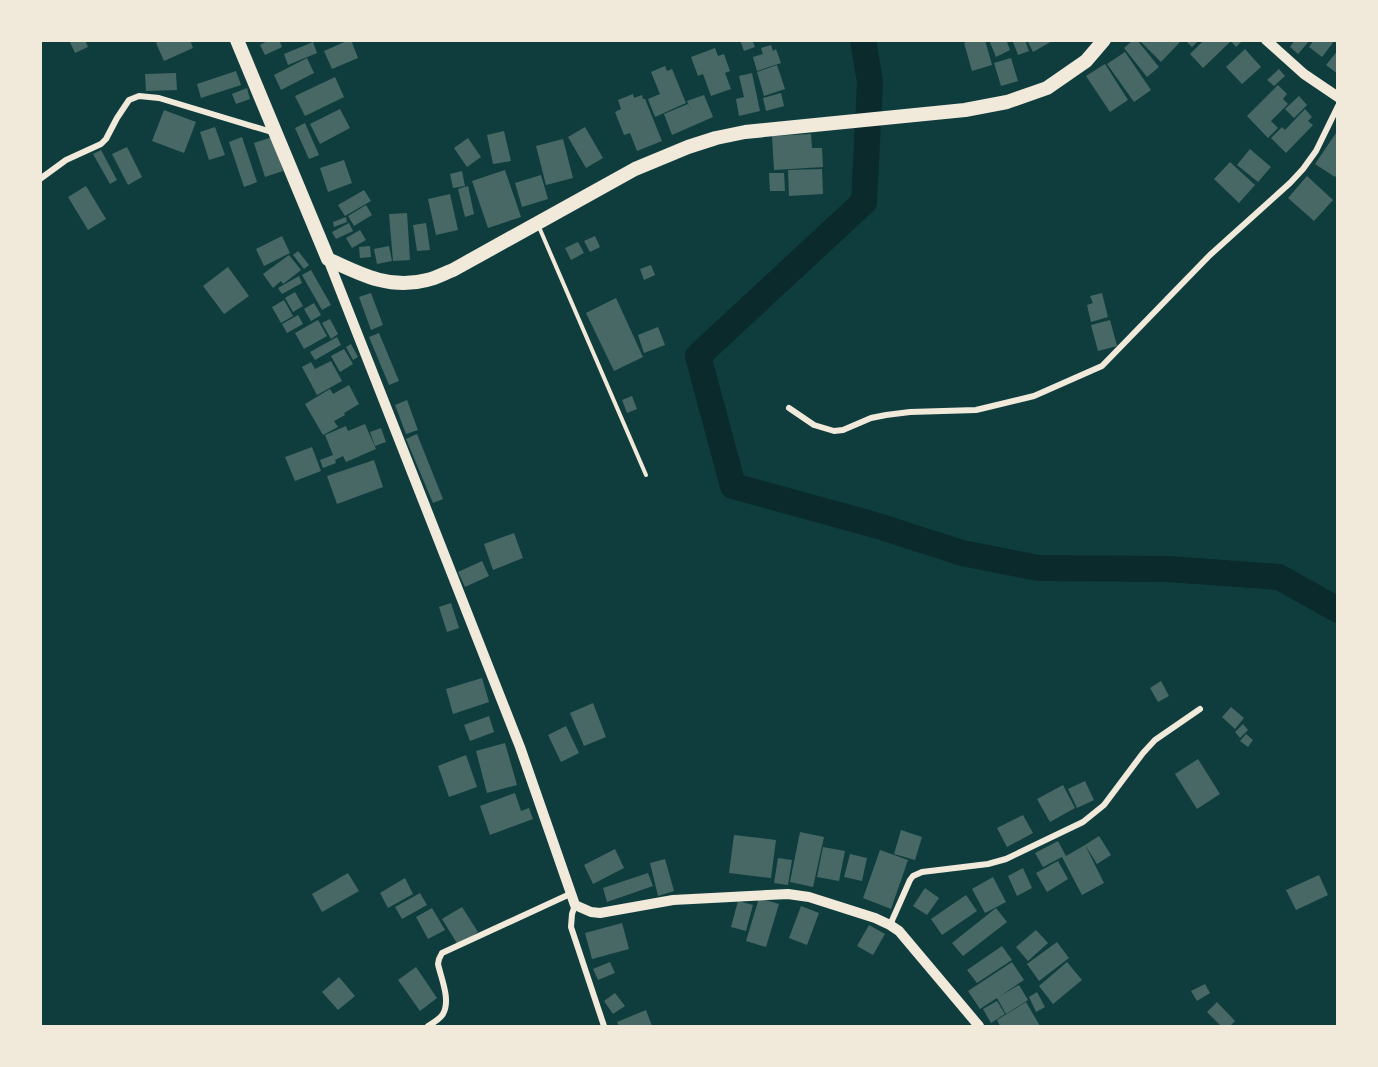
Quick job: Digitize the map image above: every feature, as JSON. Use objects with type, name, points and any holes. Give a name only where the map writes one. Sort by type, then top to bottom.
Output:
[{"type":"highway","points":[[237,40],[328,259],[381,282],[404,284],[427,280],[453,270],[634,169],[688,147],[745,132],[965,110],[1006,102],[1047,88],[1086,61],[1104,40]]},
{"type":"street","points":[[1266,40],[1304,74],[1338,97]]},
{"type":"street","points":[[40,179],[66,160],[101,144],[126,104],[139,96],[159,98],[275,133]]},
{"type":"street","points":[[789,408],[814,425],[834,431],[843,430],[871,418],[886,415],[976,410],[1022,399],[1034,396],[1102,366],[1210,255],[1290,183],[1316,152],[1338,106]]},
{"type":"street","points":[[328,259],[520,747],[575,905],[600,913],[673,900],[788,894],[809,897],[875,918],[899,931],[979,1026]]},
{"type":"street","points":[[890,925],[913,876],[922,872],[988,864],[1006,859],[1083,822],[1104,805],[1155,740],[1200,709]]},
{"type":"street","points":[[428,1026],[442,1015],[446,1006],[438,964],[442,953],[570,894]]},
{"type":"street","points":[[575,905],[571,927],[604,1026]]},
{"type":"lane","points":[[538,224],[646,475]]},
{"type":"building","points":[[69,40],[85,40],[88,47],[75,53]]},
{"type":"building","points":[[160,40],[190,40],[193,48],[164,61],[156,43]]},
{"type":"building","points":[[269,40],[279,40],[282,47],[265,55],[260,45]]},
{"type":"building","points":[[349,40],[358,58],[332,69],[324,51]]},
{"type":"building","points":[[740,40],[752,40],[755,47],[744,51]]},
{"type":"building","points":[[972,40],[985,40],[992,65],[972,71],[964,43]]},
{"type":"building","points":[[989,40],[1011,40],[1007,42],[1010,50],[996,57]]},
{"type":"building","points":[[1025,40],[1029,51],[1018,55],[1013,42]]},
{"type":"building","points":[[1027,40],[1054,40],[1033,52]]},
{"type":"building","points":[[1133,40],[1137,40],[1159,67],[1147,77],[1124,48]]},
{"type":"building","points":[[1139,40],[1178,40],[1180,42],[1161,62]]},
{"type":"building","points":[[1185,40],[1199,40],[1192,47]]},
{"type":"building","points":[[1204,40],[1243,40],[1236,47],[1231,41],[1203,68],[1190,54]]},
{"type":"building","points":[[1295,40],[1310,40],[1298,54],[1290,47]]},
{"type":"building","points":[[1314,40],[1335,40],[1322,57],[1309,47]]},
{"type":"building","points":[[313,42],[317,53],[288,65],[284,54]]},
{"type":"building","points":[[771,45],[773,51],[776,49],[781,63],[757,71],[753,57],[763,54],[761,48]]},
{"type":"building","points":[[715,48],[718,56],[724,54],[730,71],[725,73],[731,89],[711,96],[703,74],[698,76],[691,57]]},
{"type":"building","points":[[1245,49],[1261,67],[1242,84],[1226,67]]},
{"type":"building","points":[[1338,50],[1338,74],[1326,65]]},
{"type":"building","points":[[1125,52],[1151,90],[1134,102],[1107,64]]},
{"type":"building","points":[[307,58],[314,73],[281,90],[274,75]]},
{"type":"building","points":[[1011,58],[1018,81],[1001,86],[994,63]]},
{"type":"building","points":[[1105,64],[1128,100],[1110,112],[1086,76]]},
{"type":"building","points":[[777,65],[785,89],[764,96],[757,72]]},
{"type":"building","points":[[665,66],[667,71],[672,69],[686,103],[655,117],[648,99],[660,94],[651,72]]},
{"type":"building","points":[[1279,69],[1285,76],[1274,86],[1267,80]]},
{"type":"building","points":[[236,71],[241,85],[201,98],[197,84]]},
{"type":"building","points":[[176,73],[177,90],[146,91],[145,74]]},
{"type":"building","points":[[752,73],[760,111],[739,116],[736,99],[744,97],[739,76]]},
{"type":"building","points":[[335,77],[344,97],[305,116],[295,96]]},
{"type":"building","points":[[1278,85],[1287,94],[1283,99],[1288,104],[1271,121],[1278,128],[1268,138],[1247,116]]},
{"type":"building","points":[[247,88],[250,99],[236,104],[232,94]]},
{"type":"building","points":[[781,93],[784,106],[766,111],[763,98]]},
{"type":"building","points":[[633,94],[634,98],[642,95],[645,99],[662,141],[637,151],[630,133],[624,135],[615,112],[621,109],[618,100]]},
{"type":"building","points":[[704,95],[713,117],[672,135],[664,114],[688,104],[691,110],[687,101]]},
{"type":"building","points":[[1299,96],[1307,105],[1294,118],[1285,109]]},
{"type":"building","points":[[340,109],[350,128],[320,144],[310,124]]},
{"type":"building","points":[[1305,109],[1312,117],[1308,121],[1313,125],[1286,153],[1271,138],[1282,127],[1285,130]]},
{"type":"building","points":[[164,110],[196,122],[184,153],[152,141]]},
{"type":"building","points":[[305,123],[319,155],[309,159],[295,128]]},
{"type":"building","points":[[215,127],[225,155],[209,160],[200,132]]},
{"type":"building","points":[[585,127],[603,158],[586,168],[568,137]]},
{"type":"building","points":[[1338,130],[1338,173],[1335,177],[1315,164]]},
{"type":"building","points":[[504,131],[511,161],[493,164],[487,135]]},
{"type":"building","points":[[811,134],[812,148],[822,148],[823,167],[774,170],[772,136]]},
{"type":"building","points":[[242,137],[257,182],[244,187],[229,142]]},
{"type":"building","points":[[272,137],[283,171],[265,177],[254,143]]},
{"type":"building","points":[[468,138],[481,157],[467,167],[454,148]]},
{"type":"building","points":[[563,139],[573,178],[546,185],[536,146]]},
{"type":"building","points":[[127,147],[142,177],[128,185],[112,154]]},
{"type":"building","points":[[1250,149],[1271,167],[1258,182],[1237,165]]},
{"type":"building","points":[[101,150],[117,180],[110,184],[93,154]]},
{"type":"building","points":[[344,160],[352,183],[328,192],[320,168]]},
{"type":"building","points":[[1230,162],[1255,185],[1239,203],[1214,179]]},
{"type":"building","points":[[822,169],[823,194],[789,196],[788,170]]},
{"type":"building","points":[[505,170],[521,217],[488,228],[472,181]]},
{"type":"building","points":[[462,171],[465,186],[453,188],[450,174]]},
{"type":"building","points":[[769,173],[784,173],[785,191],[770,191]]},
{"type":"building","points":[[541,175],[548,199],[522,207],[515,183]]},
{"type":"building","points":[[1307,176],[1333,200],[1314,221],[1288,198]]},
{"type":"building","points":[[86,186],[106,219],[88,230],[68,197]]},
{"type":"building","points":[[468,186],[474,214],[465,217],[458,189]]},
{"type":"building","points":[[364,190],[371,201],[345,216],[338,205]]},
{"type":"building","points":[[450,194],[458,230],[436,235],[428,199]]},
{"type":"building","points":[[366,205],[372,215],[354,226],[348,216]]},
{"type":"building","points":[[407,213],[410,260],[393,261],[389,214]]},
{"type":"building","points":[[346,217],[347,222],[334,227],[333,222]]},
{"type":"building","points":[[349,223],[353,231],[336,239],[332,232]]},
{"type":"building","points":[[426,223],[430,250],[417,251],[413,225]]},
{"type":"building","points":[[360,230],[366,240],[352,248],[346,238]]},
{"type":"building","points":[[282,236],[290,253],[264,266],[256,249]]},
{"type":"building","points":[[595,236],[600,247],[590,252],[584,241]]},
{"type":"building","points":[[578,242],[584,253],[571,260],[565,248]]},
{"type":"building","points":[[370,246],[371,257],[360,258],[359,247]]},
{"type":"building","points":[[389,246],[392,261],[377,264],[374,249]]},
{"type":"building","points":[[298,251],[309,265],[304,269],[293,255]]},
{"type":"building","points":[[289,255],[301,270],[283,284],[281,281],[273,288],[263,274]]},
{"type":"building","points":[[651,265],[655,275],[644,280],[640,269]]},
{"type":"building","points":[[228,267],[249,296],[224,314],[203,286]]},
{"type":"building","points":[[311,270],[331,305],[322,310],[302,275]]},
{"type":"building","points":[[299,276],[302,283],[282,294],[278,288]]},
{"type":"building","points":[[295,292],[303,306],[293,312],[285,298]]},
{"type":"building","points":[[371,293],[383,325],[371,330],[359,297]]},
{"type":"building","points":[[1102,293],[1108,317],[1091,322],[1087,305],[1093,303],[1090,296]]},
{"type":"building","points":[[616,298],[643,357],[614,371],[586,313]]},
{"type":"building","points":[[284,300],[293,316],[281,323],[272,307]]},
{"type":"building","points":[[314,303],[321,315],[311,321],[304,309]]},
{"type":"building","points":[[298,315],[303,324],[287,333],[282,324]]},
{"type":"building","points":[[330,319],[338,334],[331,339],[322,323]]},
{"type":"building","points":[[318,320],[327,336],[304,349],[295,333]]},
{"type":"building","points":[[1110,320],[1117,346],[1098,351],[1091,325]]},
{"type":"building","points":[[658,327],[665,345],[644,353],[638,335]]},
{"type":"building","points":[[379,333],[399,381],[389,385],[369,337]]},
{"type":"building","points":[[337,337],[341,345],[315,360],[310,352]]},
{"type":"building","points":[[351,344],[358,357],[353,360],[346,347]]},
{"type":"building","points":[[344,349],[353,364],[340,372],[331,356]]},
{"type":"building","points":[[331,361],[342,381],[317,395],[302,367],[311,362],[315,369]]},
{"type":"building","points":[[349,385],[359,404],[334,421],[338,427],[323,435],[305,404],[330,389],[333,394]]},
{"type":"building","points":[[632,396],[637,409],[627,413],[622,400]]},
{"type":"building","points":[[407,400],[418,430],[406,434],[395,405]]},
{"type":"building","points":[[365,424],[376,449],[346,462],[343,456],[335,460],[336,463],[323,468],[320,460],[333,455],[325,435],[346,426],[348,431]]},
{"type":"building","points":[[381,428],[386,442],[375,446],[370,432]]},
{"type":"building","points":[[417,434],[443,499],[433,503],[406,439]]},
{"type":"building","points":[[312,447],[321,471],[295,481],[285,457]]},
{"type":"building","points":[[374,460],[383,487],[337,504],[327,476]]},
{"type":"building","points":[[514,533],[523,558],[493,570],[484,544]]},
{"type":"building","points":[[482,561],[489,576],[465,587],[458,572]]},
{"type":"building","points":[[451,603],[459,628],[447,632],[439,607]]},
{"type":"building","points":[[482,678],[489,702],[453,714],[446,689]]},
{"type":"building","points":[[1161,681],[1169,696],[1158,702],[1150,688]]},
{"type":"building","points":[[593,703],[606,737],[584,746],[570,713]]},
{"type":"building","points":[[1231,707],[1244,718],[1235,729],[1222,717]]},
{"type":"building","points":[[489,716],[494,732],[470,741],[464,725]]},
{"type":"building","points":[[1243,724],[1248,730],[1240,738],[1235,732]]},
{"type":"building","points":[[566,726],[579,753],[561,762],[548,735]]},
{"type":"building","points":[[1246,734],[1253,740],[1248,747],[1240,741]]},
{"type":"building","points":[[505,743],[517,785],[487,793],[476,751]]},
{"type":"building","points":[[466,755],[477,787],[449,797],[438,766]]},
{"type":"building","points":[[1198,759],[1220,794],[1197,809],[1175,774]]},
{"type":"building","points":[[1085,781],[1094,800],[1077,808],[1068,789]]},
{"type":"building","points":[[1063,785],[1075,808],[1050,822],[1037,799]]},
{"type":"building","points":[[515,793],[521,811],[529,808],[533,819],[490,835],[480,806]]},
{"type":"building","points":[[1023,815],[1033,833],[1007,847],[997,828]]},
{"type":"building","points":[[901,830],[922,837],[915,860],[894,854]]},
{"type":"building","points":[[800,832],[824,837],[813,887],[790,882]]},
{"type":"building","points":[[734,835],[776,840],[771,878],[729,873]]},
{"type":"building","points":[[1099,836],[1111,855],[1097,864],[1085,845]]},
{"type":"building","points":[[1058,841],[1066,856],[1085,845],[1104,883],[1082,895],[1062,857],[1043,867],[1035,853]]},
{"type":"building","points":[[823,847],[845,851],[839,881],[817,877]]},
{"type":"building","points":[[615,849],[624,868],[593,884],[584,865]]},
{"type":"building","points":[[880,850],[908,860],[891,909],[863,898]]},
{"type":"building","points":[[850,854],[867,858],[862,881],[844,877]]},
{"type":"building","points":[[778,858],[792,860],[788,885],[774,883]]},
{"type":"building","points":[[665,859],[674,891],[658,896],[650,863]]},
{"type":"building","points":[[1058,861],[1068,879],[1047,892],[1036,873]]},
{"type":"building","points":[[1023,868],[1032,888],[1017,896],[1008,876]]},
{"type":"building","points":[[348,873],[359,891],[322,912],[312,894]]},
{"type":"building","points":[[648,873],[653,886],[607,902],[603,888]]},
{"type":"building","points":[[1319,875],[1328,895],[1296,910],[1286,890]]},
{"type":"building","points":[[993,877],[1006,902],[985,913],[972,889]]},
{"type":"building","points":[[405,878],[413,894],[388,908],[380,893]]},
{"type":"building","points":[[925,888],[939,898],[927,915],[913,906]]},
{"type":"building","points":[[420,893],[427,905],[402,919],[395,907]]},
{"type":"building","points":[[966,895],[977,911],[942,935],[931,919]]},
{"type":"building","points":[[759,898],[779,904],[766,947],[746,941]]},
{"type":"building","points":[[738,901],[753,905],[746,931],[731,927]]},
{"type":"building","points":[[801,906],[819,913],[807,945],[789,938]]},
{"type":"building","points":[[462,907],[478,932],[458,945],[442,919]]},
{"type":"building","points":[[432,908],[445,930],[428,939],[416,917]]},
{"type":"building","points":[[996,908],[1007,922],[963,956],[952,943]]},
{"type":"building","points":[[622,923],[629,949],[592,959],[585,933]]},
{"type":"building","points":[[869,925],[885,934],[873,955],[857,946]]},
{"type":"building","points":[[1036,930],[1048,943],[1028,961],[1016,947]]},
{"type":"building","points":[[1057,942],[1069,958],[1039,981],[1027,964]]},
{"type":"building","points":[[1002,946],[1012,960],[977,983],[967,970]]},
{"type":"building","points":[[610,962],[615,973],[598,980],[593,969]]},
{"type":"building","points":[[1012,962],[1024,980],[1000,996],[1019,985],[1028,1000],[1006,1014],[997,998],[980,1009],[968,991]]},
{"type":"building","points":[[1067,962],[1082,980],[1053,1004],[1039,986]]},
{"type":"building","points":[[416,967],[437,998],[420,1011],[398,980]]},
{"type":"building","points":[[339,977],[355,996],[338,1010],[322,992]]},
{"type":"building","points":[[1205,984],[1210,993],[1197,1001],[1191,991]]},
{"type":"building","points":[[1037,992],[1045,1007],[1036,1012],[1029,997]]},
{"type":"building","points":[[615,993],[625,1006],[613,1014],[604,1001]]},
{"type":"building","points":[[997,1001],[1005,1014],[991,1023],[983,1009]]},
{"type":"building","points":[[1026,1002],[1040,1026],[1000,1026],[997,1020]]},
{"type":"building","points":[[1217,1002],[1235,1021],[1230,1026],[1221,1026],[1207,1012]]},
{"type":"building","points":[[646,1010],[652,1026],[619,1026],[617,1022]]},
{"type":"waterway","points":[[863,40],[870,82],[864,202],[698,356],[733,486],[875,525],[962,553],[1038,568],[1168,569],[1279,577],[1338,610]]}]
